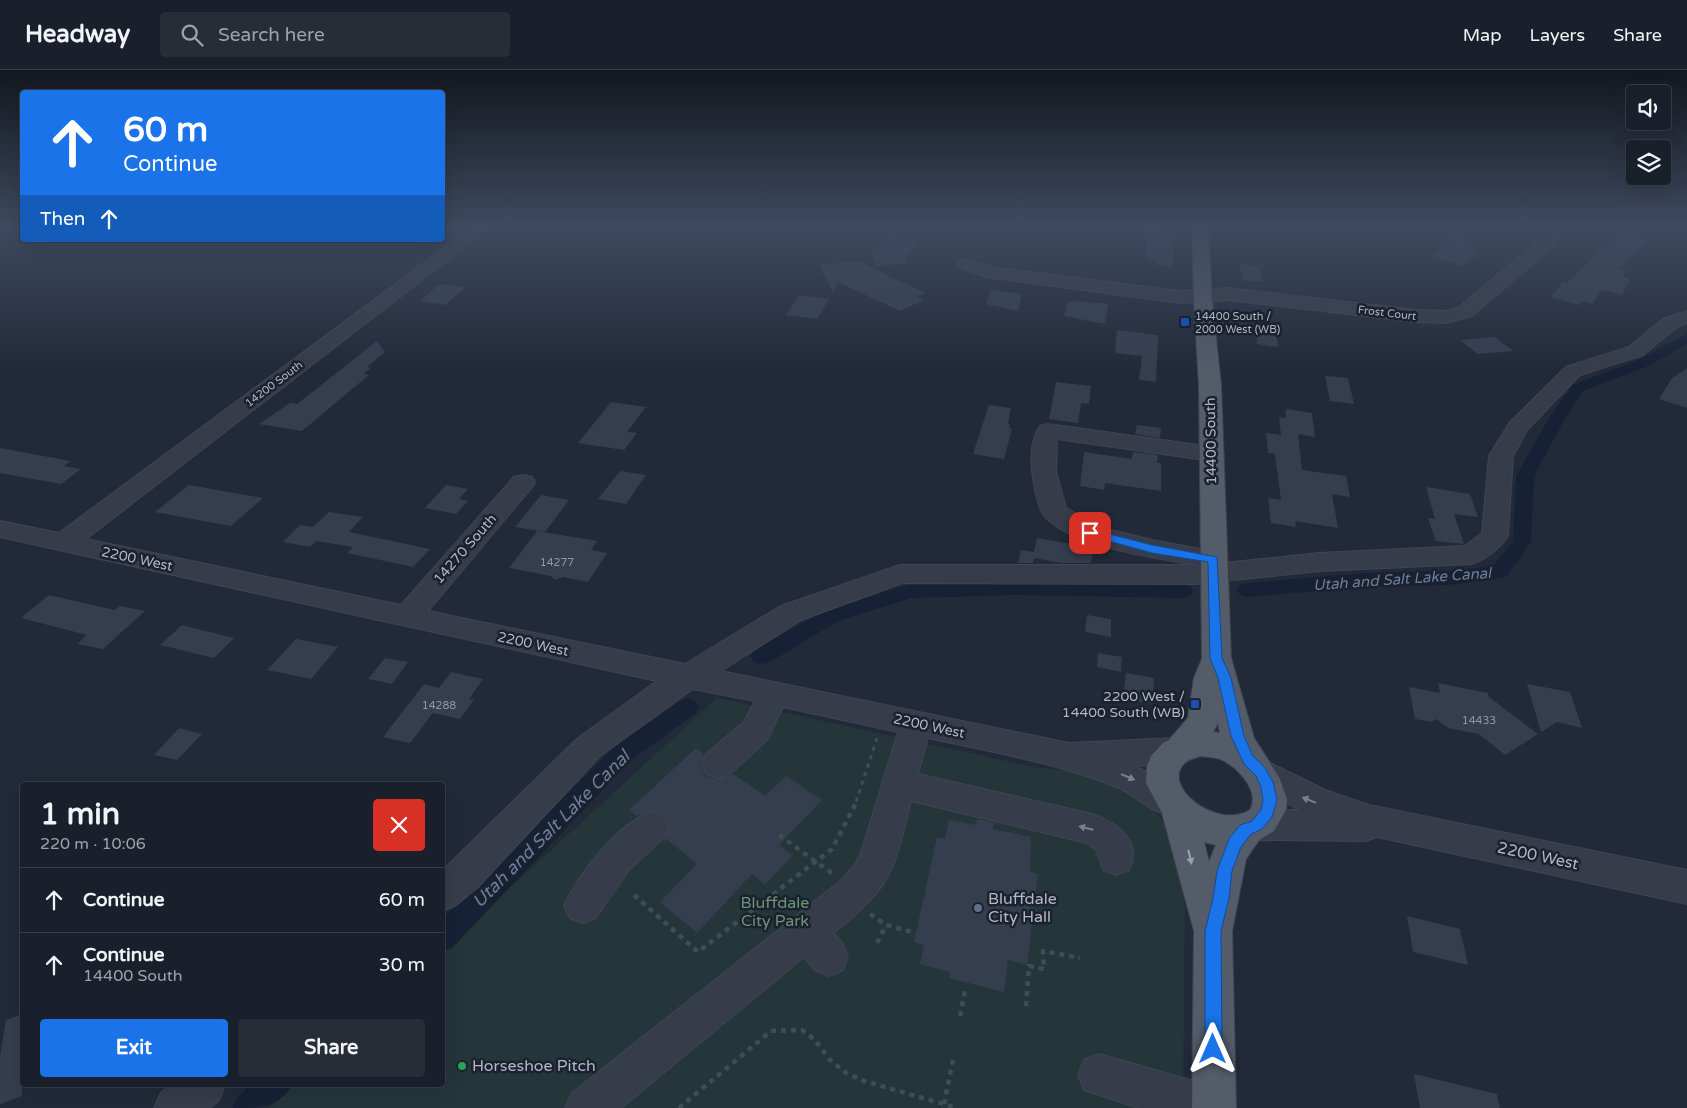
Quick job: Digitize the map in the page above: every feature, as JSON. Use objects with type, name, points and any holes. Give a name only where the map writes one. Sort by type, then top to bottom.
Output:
[{"type":"main road","name":"14400 South","points":[[1201,273],[1210,385],[1216,658],[1224,678],[1237,736],[1254,766]]},
{"type":"main road","name":"14400 South","points":[[1178,748],[1202,727],[1206,715],[1210,674],[1216,658]]},
{"type":"main road","points":[[1212,1108],[1213,931],[1228,858],[1235,844],[1267,813],[1270,800],[1268,786],[1254,766],[1233,750],[1216,744],[1199,742],[1178,748],[1163,762],[1161,775],[1164,789],[1175,806],[1213,931]]},
{"type":"main road","points":[[1175,806],[1197,823],[1214,830],[1230,832],[1251,827]]},
{"type":"street","name":"14200 South","points":[[63,543],[421,273]]},
{"type":"street","name":"Frost Court","points":[[998,273],[1180,297],[1228,294],[1417,316],[1444,317],[1464,312],[1510,273]]},
{"type":"street","points":[[1212,454],[1048,431],[1042,448],[1044,480],[1055,512],[1090,533],[1213,566],[1471,555],[1495,536],[1501,456],[1518,427],[1573,371],[1636,350],[1670,323],[1687,317]]},
{"type":"street","name":"14270 South","points":[[407,617],[523,482]]},
{"type":"street","name":"2200 West","points":[[0,529],[407,617],[1066,755],[1133,779],[1175,806]]},
{"type":"street","points":[[445,892],[465,876],[589,748],[690,676],[791,613],[900,574],[1195,575],[1213,566]]},
{"type":"street","points":[[718,764],[756,731],[774,693]]},
{"type":"street","points":[[587,1108],[818,944],[852,894],[867,878],[878,857],[916,723]]},
{"type":"street","name":"2200 West","points":[[1066,755],[1178,748]]},
{"type":"street","name":"2200 West","points":[[1254,766],[1284,788],[1313,802],[1389,826],[1687,887]]},
{"type":"street","points":[[899,784],[1092,829],[1110,840],[1115,848],[1116,859]]},
{"type":"street","name":"2200 West","points":[[1251,827],[1389,826]]},
{"type":"street","points":[[583,906],[615,860],[651,827]]},
{"type":"street","points":[[1099,1075],[1212,1108]]},
{"type":"street","points":[[176,1108],[202,1087]]},
{"type":"path","points":[[634,895],[698,952],[832,849],[850,821],[877,738]]},
{"type":"path","points":[[779,835],[840,878]]},
{"type":"path","points":[[865,909],[886,925],[912,932]]},
{"type":"path","points":[[877,943],[886,925]]},
{"type":"path","points":[[1026,1006],[1028,966],[1044,970],[1044,951],[1080,958]]},
{"type":"path","points":[[960,1016],[966,990]]},
{"type":"path","points":[[679,1108],[770,1031],[802,1030],[814,1039],[830,1060],[846,1072],[864,1081],[957,1108]]},
{"type":"path","points":[[944,1104],[953,1060]]},
{"type":"green space","name":"Bluffdale City Park","points":[[717,698],[1039,768],[1084,772],[1103,776],[1148,802],[1166,826],[1185,888],[1183,1108],[269,1108],[292,1087],[445,1087],[445,947]]},
{"type":"building","points":[[823,273],[884,273],[926,293],[917,297],[924,300],[900,311],[838,282],[833,292]]},
{"type":"building","points":[[1241,273],[1261,273],[1263,282],[1242,280]]},
{"type":"building","points":[[1577,273],[1625,273],[1622,276],[1630,279],[1622,295],[1602,290],[1592,304],[1582,301],[1579,305],[1551,297],[1563,282],[1567,283]]},
{"type":"building","points":[[440,284],[466,287],[445,305],[419,301]]},
{"type":"building","points":[[991,290],[1022,294],[1018,311],[986,304]]},
{"type":"building","points":[[799,295],[829,299],[817,319],[786,315]]},
{"type":"building","points":[[1068,302],[1108,304],[1105,324],[1064,316]]},
{"type":"building","points":[[1256,326],[1276,329],[1278,347],[1257,344]]},
{"type":"building","points":[[1117,330],[1158,335],[1156,382],[1139,380],[1142,356],[1115,353]]},
{"type":"building","points":[[1495,337],[1513,351],[1478,354],[1460,340]]},
{"type":"building","points":[[377,341],[385,352],[367,367],[371,368],[363,374],[369,375],[302,431],[259,424],[290,403],[297,404]]},
{"type":"building","points":[[1687,368],[1687,408],[1659,399],[1672,378]]},
{"type":"building","points":[[1325,376],[1348,378],[1354,404],[1330,401]]},
{"type":"building","points":[[1056,382],[1091,386],[1089,404],[1081,403],[1078,423],[1049,419]]},
{"type":"building","points":[[611,402],[646,407],[627,432],[637,433],[624,450],[578,443]]},
{"type":"building","points":[[989,405],[1011,408],[1008,424],[1010,424],[1009,428],[1012,429],[1004,459],[973,454]]},
{"type":"building","points":[[1286,409],[1312,413],[1315,437],[1298,434],[1302,470],[1346,476],[1350,497],[1332,494],[1338,528],[1295,521],[1296,527],[1271,523],[1268,498],[1281,500],[1275,454],[1268,453],[1266,433],[1281,435],[1279,417],[1286,418]]},
{"type":"building","points":[[1137,425],[1161,428],[1160,438],[1135,434]]},
{"type":"building","points":[[0,448],[71,461],[64,466],[81,469],[61,484],[0,473]]},
{"type":"building","points":[[1084,452],[1132,459],[1133,452],[1158,455],[1157,463],[1161,463],[1161,491],[1105,483],[1104,490],[1080,486]]},
{"type":"building","points":[[620,471],[646,475],[626,504],[598,499]]},
{"type":"building","points":[[189,485],[263,498],[231,526],[155,512]]},
{"type":"building","points":[[446,485],[468,489],[459,499],[468,501],[456,514],[425,508]]},
{"type":"building","points":[[1426,487],[1470,494],[1478,517],[1454,514],[1464,544],[1436,541],[1428,518],[1435,519]]},
{"type":"building","points":[[541,495],[569,500],[545,532],[515,527]]},
{"type":"building","points":[[329,512],[363,517],[349,532],[430,549],[413,567],[347,553],[353,547],[316,541],[310,547],[283,542],[300,525],[313,527]]},
{"type":"building","points":[[537,531],[597,541],[591,550],[607,553],[588,582],[563,577],[555,580],[551,576],[509,568]]},
{"type":"building","points":[[1037,538],[1093,548],[1091,563],[1061,563],[1034,558],[1033,563],[1018,563],[1021,550],[1034,552]]},
{"type":"building","points":[[49,595],[115,610],[120,606],[145,611],[103,649],[77,644],[87,635],[21,618]]},
{"type":"building","points":[[1087,615],[1111,619],[1111,637],[1085,632]]},
{"type":"building","points":[[182,625],[234,638],[214,658],[160,645]]},
{"type":"building","points":[[296,639],[338,647],[311,679],[267,670]]},
{"type":"building","points":[[1098,653],[1122,657],[1121,672],[1097,667]]},
{"type":"building","points":[[385,658],[408,662],[392,684],[368,679]]},
{"type":"building","points":[[451,672],[483,679],[469,699],[474,700],[460,719],[433,713],[410,743],[383,737],[424,684],[439,688]]},
{"type":"building","points":[[1126,673],[1154,678],[1153,704],[1123,698]]},
{"type":"building","points":[[1438,683],[1488,693],[1489,697],[1538,734],[1505,755],[1479,734],[1448,728],[1436,719],[1431,722],[1415,719],[1409,687],[1440,693]]},
{"type":"building","points":[[1527,684],[1570,692],[1582,728],[1557,722],[1541,732]]},
{"type":"building","points":[[179,728],[202,734],[177,760],[154,755]]},
{"type":"building","points":[[696,748],[704,754],[700,765],[705,776],[719,780],[733,774],[765,796],[786,776],[822,800],[779,845],[793,855],[765,885],[752,874],[697,933],[660,902],[697,864],[665,838],[670,826],[664,814],[650,810],[637,816],[629,810]]},
{"type":"building","name":"Bluffdale City Hall","points":[[977,819],[994,823],[993,829],[1031,837],[1030,872],[1038,874],[1027,965],[1008,960],[1004,992],[949,978],[950,972],[920,964],[924,945],[914,942],[937,837],[945,839],[949,820],[976,825]]},
{"type":"building","points":[[1407,916],[1460,929],[1468,965],[1413,952]]},
{"type":"building","points":[[20,1015],[20,1087],[22,1087],[22,1096],[0,1104],[0,1056],[6,1020]]},
{"type":"building","points":[[1414,1074],[1497,1094],[1500,1108],[1420,1108]]},
{"type":"waterway","name":"Utah and Salt Lake Canal","points":[[1247,590],[1365,580],[1448,578],[1499,572],[1522,542],[1525,476],[1559,415],[1578,388],[1643,363],[1687,338]]},
{"type":"waterway","name":"Utah and Salt Lake Canal","points":[[762,656],[831,616],[910,591],[1015,588],[1183,591]]},
{"type":"waterway","name":"Utah and Salt Lake Canal","points":[[445,936],[623,753],[688,707]]},
{"type":"waterway","name":"Utah and Salt Lake Canal","points":[[248,1108],[274,1087]]},
{"type":"tunnel","points":[[678,802],[718,764]]},
{"type":"tunnel","points":[[651,827],[679,801]]},
{"type":"place","name":"14400 South / 2000 West (WB)","points":[[1185,322]]},
{"type":"place","name":"2200 West / 14400 South (WB)","points":[[1195,704]]},
{"type":"place","name":"Bluffdale City Hall","points":[[978,908]]},
{"type":"place","name":"Horseshoe Pitch","points":[[462,1066]]},
{"type":"route","points":[[1090,533],[1152,549],[1213,559],[1216,658],[1224,678],[1237,736],[1248,760],[1260,772],[1268,786],[1270,800],[1267,813],[1257,825],[1246,830],[1235,844],[1224,871],[1221,898],[1213,931],[1213,1049]]}]
